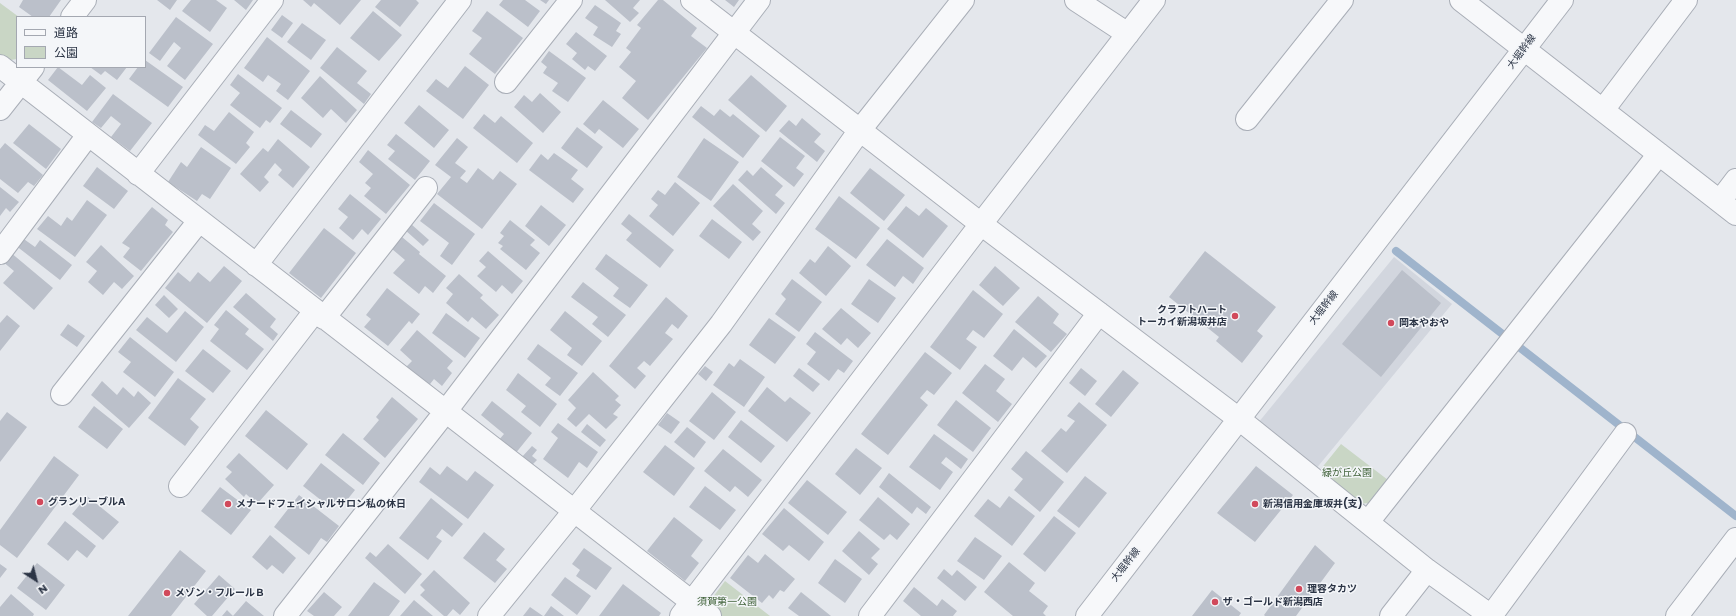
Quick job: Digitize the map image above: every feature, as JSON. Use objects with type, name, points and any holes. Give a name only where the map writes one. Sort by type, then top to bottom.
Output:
[{"type":"street","points":[[73,16],[85,0]]},
{"type":"street","points":[[138,174],[272,0]]},
{"type":"street","points":[[256,265],[460,0]]},
{"type":"street","points":[[506,82],[572,0]]},
{"type":"street","points":[[692,0],[981,224],[1239,418],[1427,570],[1491,616],[1625,434]]},
{"type":"street","points":[[285,616],[446,410],[759,0]]},
{"type":"street","points":[[489,616],[575,510],[721,324],[860,130],[963,0]]},
{"type":"street","points":[[1076,0],[1128,34]]},
{"type":"street","points":[[687,609],[1154,0]]},
{"type":"street","points":[[1247,119],[1342,0]]},
{"type":"street","points":[[1461,0],[1728,208],[1736,180]]},
{"type":"street","name":"大堀幹線","points":[[1087,616],[1562,0]]},
{"type":"street","points":[[1603,110],[1686,0]]},
{"type":"street","points":[[0,66],[27,74],[88,135],[575,510],[687,609],[710,616]]},
{"type":"street","points":[[0,109],[27,74]]},
{"type":"street","points":[[0,253],[88,135]]},
{"type":"street","points":[[1368,522],[1659,154]]},
{"type":"street","points":[[180,486],[426,188]]},
{"type":"street","points":[[62,394],[199,221]]},
{"type":"street","points":[[870,616],[1099,313]]},
{"type":"street","points":[[1678,616],[1736,539]]},
{"type":"street","points":[[1391,616],[1427,570]]},
{"type":"shaded area","points":[[1394,257],[1452,304],[1315,470],[1258,423]]},
{"type":"green space","points":[[0,3],[18,16],[16,16],[16,59],[4,61],[0,58]]},
{"type":"green space","name":"緑が丘公園","points":[[1341,444],[1388,480],[1370,503],[1356,504],[1316,475]]},
{"type":"green space","name":"須賀第一公園","points":[[725,581],[770,616],[719,616],[713,611],[713,597]]},
{"type":"building","points":[[23,0],[61,0],[50,16],[32,16],[19,7]]},
{"type":"building","points":[[157,0],[177,0],[170,10]]},
{"type":"building","points":[[191,0],[216,0],[227,8],[210,32],[182,11]]},
{"type":"building","points":[[234,0],[253,0],[246,10]]},
{"type":"building","points":[[303,0],[361,0],[340,25],[314,3],[311,7]]},
{"type":"building","points":[[381,0],[416,0],[419,3],[400,27],[375,7]]},
{"type":"building","points":[[503,0],[525,0],[540,11],[528,27],[499,5]]},
{"type":"building","points":[[540,0],[549,0],[546,4]]},
{"type":"building","points":[[605,0],[640,0],[633,8],[639,13],[630,22]]},
{"type":"building","points":[[658,0],[663,0],[697,28],[691,36],[707,48],[648,120],[622,98],[636,81],[619,67],[631,52],[626,48],[641,28],[637,25]]},
{"type":"building","points":[[725,0],[739,0],[734,7]]},
{"type":"building","points":[[595,5],[621,23],[616,31],[621,34],[612,47],[593,35],[598,27],[585,18]]},
{"type":"building","points":[[373,11],[402,35],[379,61],[350,38]]},
{"type":"building","points":[[487,11],[523,38],[495,74],[469,54],[482,38],[472,31]]},
{"type":"building","points":[[282,15],[293,23],[282,38],[271,30]]},
{"type":"building","points":[[176,17],[213,44],[185,80],[167,66],[181,48],[174,42],[160,61],[149,53]]},
{"type":"building","points":[[302,23],[326,40],[311,60],[287,42]]},
{"type":"building","points":[[576,32],[607,56],[595,71],[588,66],[585,70],[572,59],[577,53],[566,44]]},
{"type":"building","points":[[267,37],[310,71],[288,100],[276,91],[281,84],[268,75],[263,82],[244,68]]},
{"type":"building","points":[[337,47],[367,71],[357,83],[371,94],[364,104],[320,68]]},
{"type":"building","points":[[549,51],[586,78],[568,102],[552,91],[558,83],[543,73],[547,67],[541,62]]},
{"type":"building","points":[[146,61],[183,87],[168,107],[129,79],[137,68],[146,68]]},
{"type":"building","points":[[465,66],[489,85],[463,119],[426,91],[436,79],[448,88]]},
{"type":"building","points":[[57,68],[59,68],[82,85],[90,75],[106,88],[87,111],[48,80]]},
{"type":"building","points":[[91,68],[126,68],[117,80],[105,71],[101,75]]},
{"type":"building","points":[[238,74],[282,108],[270,123],[266,120],[260,128],[230,105],[240,93],[230,85]]},
{"type":"building","points":[[751,75],[787,106],[766,132],[728,100]]},
{"type":"building","points":[[320,76],[357,110],[346,123],[331,109],[323,118],[301,98]]},
{"type":"building","points":[[540,93],[561,112],[543,133],[514,107],[524,95],[532,102]]},
{"type":"building","points":[[113,94],[152,123],[130,151],[111,137],[121,124],[111,116],[101,128],[92,122]]},
{"type":"building","points":[[603,100],[639,129],[623,148],[599,129],[595,134],[583,124]]},
{"type":"building","points":[[419,105],[449,130],[434,148],[404,123]]},
{"type":"building","points":[[701,106],[714,116],[720,109],[730,117],[733,114],[760,136],[743,158],[692,117]]},
{"type":"building","points":[[291,110],[322,134],[311,148],[280,124]]},
{"type":"building","points":[[229,112],[254,132],[246,143],[250,147],[236,164],[198,135],[205,125],[214,131]]},
{"type":"building","points":[[484,114],[495,123],[501,116],[533,143],[517,163],[473,128]]},
{"type":"building","points":[[802,118],[821,134],[814,142],[825,151],[817,162],[779,131],[789,120],[796,126]]},
{"type":"building","points":[[29,124],[61,149],[46,169],[13,143]]},
{"type":"building","points":[[577,127],[603,147],[587,168],[561,148]]},
{"type":"building","points":[[396,134],[430,161],[415,180],[388,159],[395,151],[387,145]]},
{"type":"building","points":[[780,137],[805,156],[796,168],[804,174],[794,187],[761,161]]},
{"type":"building","points":[[457,138],[468,147],[455,163],[466,171],[460,178],[467,183],[478,168],[493,180],[500,171],[517,184],[482,229],[437,194],[451,177],[435,165]]},
{"type":"building","points":[[704,138],[739,162],[711,201],[677,177]]},
{"type":"building","points":[[278,139],[310,167],[293,188],[278,175],[282,170],[275,163],[264,177],[269,182],[260,192],[240,174],[263,148],[268,152]]},
{"type":"building","points":[[5,143],[43,175],[34,186],[28,182],[18,193],[0,179],[0,149]]},
{"type":"building","points":[[201,147],[231,168],[210,199],[202,194],[197,201],[168,182],[181,162],[187,167]]},
{"type":"building","points":[[368,150],[410,185],[386,214],[364,196],[371,188],[365,183],[373,174],[359,162]]},
{"type":"building","points":[[554,153],[578,170],[571,179],[584,189],[573,203],[529,170],[541,154],[548,160]]},
{"type":"building","points":[[97,167],[128,191],[114,209],[83,186]]},
{"type":"building","points":[[761,167],[783,186],[775,195],[785,203],[776,214],[738,180],[747,170],[753,176]]},
{"type":"building","points":[[870,168],[905,195],[884,221],[850,193]]},
{"type":"building","points":[[675,182],[700,203],[673,236],[649,216],[658,205],[651,199],[658,190],[665,195]]},
{"type":"building","points":[[733,184],[763,211],[752,224],[761,232],[753,241],[713,206]]},
{"type":"building","points":[[0,187],[19,202],[10,212],[6,208],[0,216]]},
{"type":"building","points":[[350,194],[381,219],[368,235],[362,229],[353,240],[339,228],[348,217],[338,209]]},
{"type":"building","points":[[839,196],[880,228],[856,259],[815,229]]},
{"type":"building","points":[[87,200],[107,215],[75,257],[37,229],[48,216],[61,226],[67,217],[72,221]]},
{"type":"building","points":[[434,203],[475,234],[452,265],[440,256],[449,243],[420,221]]},
{"type":"building","points":[[541,205],[566,225],[549,246],[525,226]]},
{"type":"building","points":[[906,206],[919,216],[926,208],[948,226],[923,258],[887,229]]},
{"type":"building","points":[[152,207],[168,220],[165,225],[173,232],[141,271],[123,257],[130,248],[122,243]]},
{"type":"building","points":[[629,214],[674,250],[660,268],[626,240],[632,233],[621,224]]},
{"type":"building","points":[[712,219],[742,242],[729,259],[699,236]]},
{"type":"building","points":[[510,220],[535,240],[530,245],[540,253],[526,270],[500,249],[503,246],[498,243],[504,236],[500,233]]},
{"type":"building","points":[[411,224],[429,240],[423,246],[405,230]]},
{"type":"building","points":[[324,228],[356,253],[321,298],[289,273]]},
{"type":"building","points":[[21,237],[35,247],[40,240],[72,265],[60,280],[15,245]]},
{"type":"building","points":[[402,237],[420,252],[419,254],[446,276],[433,293],[425,286],[419,294],[393,273],[405,260],[392,249]]},
{"type":"building","points":[[887,239],[924,268],[913,284],[903,276],[895,287],[866,265]]},
{"type":"building","points":[[101,245],[134,276],[122,289],[114,282],[103,295],[88,282],[97,271],[86,262]]},
{"type":"building","points":[[828,246],[851,266],[826,296],[799,273],[810,259],[815,263]]},
{"type":"building","points":[[488,251],[523,281],[512,294],[502,285],[496,292],[477,276],[486,267],[479,261]]},
{"type":"building","points":[[1205,251],[1276,307],[1257,331],[1263,336],[1242,363],[1216,341],[1219,337],[1169,297]]},
{"type":"building","points":[[10,252],[53,288],[34,310],[3,283],[14,271],[2,261]]},
{"type":"building","points":[[606,254],[648,285],[630,308],[613,296],[619,288],[595,269]]},
{"type":"building","points":[[224,266],[242,281],[207,323],[165,288],[178,272],[190,282],[198,272],[210,282]]},
{"type":"building","points":[[995,266],[1020,288],[1003,306],[979,285]]},
{"type":"building","name":"岡本やおや","points":[[1402,270],[1441,303],[1381,377],[1342,344]]},
{"type":"building","points":[[459,274],[483,295],[480,298],[499,315],[486,329],[472,317],[468,322],[446,303],[453,294],[446,288]]},
{"type":"building","points":[[792,279],[822,302],[799,332],[775,314],[786,299],[781,294]]},
{"type":"building","points":[[869,279],[896,298],[878,323],[851,304]]},
{"type":"building","points":[[583,282],[626,315],[608,337],[592,324],[598,317],[571,297]]},
{"type":"building","points":[[387,288],[420,314],[412,324],[409,321],[388,346],[364,327],[371,319],[366,315]]},
{"type":"building","points":[[973,290],[1003,314],[984,338],[973,330],[966,339],[977,347],[960,370],[930,347]]},
{"type":"building","points":[[246,293],[276,319],[270,327],[278,334],[273,341],[233,307]]},
{"type":"building","points":[[164,295],[178,309],[169,318],[155,305]]},
{"type":"building","points":[[1038,296],[1059,314],[1053,323],[1067,334],[1051,352],[1015,322]]},
{"type":"building","points":[[666,297],[688,316],[678,329],[672,324],[665,333],[673,339],[650,366],[644,361],[637,368],[646,376],[635,389],[609,366]]},
{"type":"building","points":[[841,308],[871,333],[858,348],[847,338],[841,345],[822,329]]},
{"type":"building","points":[[226,310],[249,329],[245,334],[264,349],[247,370],[210,341],[219,329],[214,325]]},
{"type":"building","points":[[185,311],[204,327],[176,362],[136,330],[147,317],[167,333]]},
{"type":"building","points":[[565,311],[602,341],[582,366],[567,355],[572,348],[550,330]]},
{"type":"building","points":[[446,313],[480,338],[465,358],[432,333]]},
{"type":"building","points":[[7,315],[20,326],[0,351],[0,323]]},
{"type":"building","points":[[769,318],[796,337],[775,364],[749,345]]},
{"type":"building","points":[[68,324],[85,336],[77,347],[60,335]]},
{"type":"building","points":[[1014,329],[1047,356],[1036,368],[1023,357],[1012,371],[993,356]]},
{"type":"building","points":[[417,330],[453,361],[447,368],[452,373],[442,386],[434,379],[427,388],[405,368],[412,361],[400,350]]},
{"type":"building","points":[[815,332],[853,361],[844,373],[838,369],[829,381],[807,364],[816,352],[806,344]]},
{"type":"building","points":[[130,337],[174,372],[155,397],[123,372],[131,362],[118,352]]},
{"type":"building","points":[[538,344],[578,373],[560,396],[545,385],[551,378],[527,359]]},
{"type":"building","points":[[203,349],[231,371],[213,393],[185,371]]},
{"type":"building","points":[[925,352],[952,373],[934,395],[927,390],[920,398],[928,405],[888,455],[861,434]]},
{"type":"building","points":[[740,359],[765,377],[744,407],[713,385],[729,363],[734,367]]},
{"type":"building","points":[[985,364],[1005,379],[996,391],[1012,404],[998,422],[962,393]]},
{"type":"building","points":[[705,366],[713,372],[706,381],[698,374]]},
{"type":"building","points":[[799,368],[820,384],[813,392],[793,376]]},
{"type":"building","points":[[1081,368],[1097,381],[1085,396],[1069,383]]},
{"type":"building","points":[[1123,370],[1139,383],[1111,417],[1095,404]]},
{"type":"building","points":[[593,372],[619,396],[615,400],[621,405],[613,414],[618,417],[606,429],[589,414],[576,427],[567,419],[576,408],[568,400]]},
{"type":"building","points":[[518,373],[557,404],[540,427],[521,412],[526,406],[506,390]]},
{"type":"building","points":[[178,378],[206,399],[190,419],[199,427],[185,446],[148,418]]},
{"type":"building","points":[[102,381],[117,395],[123,387],[134,397],[138,391],[151,403],[129,428],[91,395]]},
{"type":"building","points":[[767,387],[785,402],[790,397],[811,413],[787,442],[748,411]]},
{"type":"building","points":[[712,392],[736,412],[714,440],[689,421]]},
{"type":"building","points":[[392,397],[418,419],[385,458],[363,439],[379,420],[376,417]]},
{"type":"building","points":[[956,400],[991,428],[973,452],[937,425]]},
{"type":"building","points":[[492,401],[532,433],[515,454],[498,441],[504,434],[481,415]]},
{"type":"building","points":[[1079,402],[1107,425],[1067,473],[1041,451],[1061,428],[1066,432],[1075,421],[1067,416]]},
{"type":"building","points":[[94,406],[123,429],[107,449],[78,427]]},
{"type":"building","points":[[266,410],[308,444],[287,470],[245,436]]},
{"type":"building","points":[[7,412],[27,427],[0,462],[0,421]]},
{"type":"building","points":[[667,413],[680,422],[671,434],[658,425]]},
{"type":"building","points":[[741,420],[775,446],[761,463],[728,437]]},
{"type":"building","points":[[558,423],[598,452],[587,468],[579,462],[568,478],[543,459],[558,438],[551,432]]},
{"type":"building","points":[[587,424],[606,440],[600,447],[581,432]]},
{"type":"building","points":[[687,427],[706,442],[694,458],[674,442]]},
{"type":"building","points":[[343,433],[380,463],[363,485],[325,455]]},
{"type":"building","points":[[934,434],[968,459],[961,469],[946,457],[941,463],[953,472],[940,490],[909,467]]},
{"type":"building","points":[[665,445],[695,468],[674,496],[643,472]]},
{"type":"building","points":[[532,446],[537,450],[532,456],[537,460],[530,467],[521,458]]},
{"type":"building","points":[[856,448],[882,468],[860,495],[835,474]]},
{"type":"building","points":[[723,449],[762,480],[748,497],[735,486],[730,492],[704,471]]},
{"type":"building","points":[[1026,451],[1064,482],[1040,512],[1014,490],[1023,479],[1011,469]]},
{"type":"building","points":[[239,453],[274,485],[257,504],[246,494],[244,497],[225,479],[232,472],[226,467]]},
{"type":"building","name":"グランリーブルA","points":[[54,456],[79,475],[17,558],[0,545],[0,530]]},
{"type":"building","points":[[321,463],[355,490],[343,505],[337,500],[331,508],[303,486]]},
{"type":"building","points":[[447,466],[467,481],[475,471],[494,485],[468,519],[419,482],[430,467],[440,475]]},
{"type":"building","name":"新潟信用金庫坂井(支)","points":[[1256,466],[1293,495],[1255,542],[1217,513]]},
{"type":"building","points":[[889,473],[931,507],[926,514],[917,507],[912,514],[879,487]]},
{"type":"building","points":[[1085,476],[1107,493],[1079,528],[1057,511]]},
{"type":"building","points":[[807,480],[847,512],[828,535],[788,503]]},
{"type":"building","points":[[705,486],[736,510],[720,530],[689,507]]},
{"type":"building","points":[[220,487],[251,510],[231,535],[201,511]]},
{"type":"building","points":[[299,495],[339,526],[327,542],[321,538],[309,555],[274,527]]},
{"type":"building","points":[[87,496],[119,522],[103,540],[72,514]]},
{"type":"building","points":[[1009,496],[1035,516],[1012,546],[974,516],[988,499],[1000,508]]},
{"type":"building","points":[[878,497],[910,524],[897,540],[890,534],[884,540],[859,520]]},
{"type":"building","points":[[431,498],[463,524],[452,537],[442,529],[436,537],[442,541],[428,560],[399,538]]},
{"type":"building","points":[[784,508],[824,542],[809,561],[789,545],[783,551],[762,534]]},
{"type":"building","points":[[1054,516],[1076,533],[1045,572],[1023,554]]},
{"type":"building","points":[[674,517],[703,540],[691,556],[699,563],[685,581],[647,551]]},
{"type":"building","points":[[65,521],[96,546],[87,558],[77,550],[68,561],[47,544]]},
{"type":"building","points":[[859,531],[880,549],[871,558],[878,564],[869,575],[842,551]]},
{"type":"building","points":[[484,532],[505,549],[496,560],[507,569],[495,583],[463,558]]},
{"type":"building","points":[[270,535],[296,558],[283,574],[272,565],[267,570],[252,557]]},
{"type":"building","points":[[975,537],[1002,556],[984,580],[957,561]]},
{"type":"building","points":[[388,544],[422,574],[405,594],[365,558],[370,552],[376,557]]},
{"type":"building","name":"理容タカツ","points":[[1315,545],[1335,563],[1296,616],[1265,616],[1264,615]]},
{"type":"building","points":[[584,548],[612,568],[596,590],[576,576],[580,570],[572,564]]},
{"type":"building","name":"メゾン・フルールＢ","points":[[180,550],[206,571],[171,616],[128,616]]},
{"type":"building","points":[[765,554],[795,579],[784,592],[780,590],[773,599],[769,595],[762,603],[730,578],[748,555],[758,563]]},
{"type":"building","points":[[835,559],[862,579],[845,603],[818,583]]},
{"type":"building","points":[[1009,562],[1035,583],[1029,591],[1048,606],[1043,613],[1046,616],[1013,616],[984,592]]},
{"type":"building","points":[[37,563],[65,585],[46,610],[17,588]]},
{"type":"building","points":[[0,564],[7,569],[0,578]]},
{"type":"building","points":[[944,569],[952,576],[957,570],[977,587],[965,601],[937,578]]},
{"type":"building","points":[[434,570],[470,603],[460,615],[453,609],[447,616],[444,616],[420,595],[425,590],[420,585]]},
{"type":"building","points":[[219,575],[235,589],[212,616],[207,616],[194,604]]},
{"type":"building","points":[[565,577],[591,596],[577,615],[551,595]]},
{"type":"building","points":[[374,582],[400,601],[389,616],[348,616]]},
{"type":"building","points":[[623,584],[661,613],[659,616],[599,616]]},
{"type":"building","points":[[914,587],[937,606],[942,599],[957,611],[953,616],[921,616],[903,601]]},
{"type":"building","name":"ザ・ゴールド新潟西店","points":[[1212,590],[1241,613],[1239,616],[1192,616]]},
{"type":"building","points":[[324,592],[342,607],[334,616],[314,616],[307,611]]},
{"type":"building","points":[[801,592],[831,616],[799,616],[788,608]]},
{"type":"building","points":[[11,594],[34,614],[33,616],[0,616],[0,607]]},
{"type":"building","points":[[414,600],[433,616],[400,616]]},
{"type":"building","points":[[246,601],[264,616],[233,616]]},
{"type":"building","points":[[551,606],[564,616],[544,616]]},
{"type":"building","points":[[530,607],[543,616],[523,616]]},
{"type":"building","points":[[227,610],[233,616],[222,616]]},
{"type":"waterway","points":[[1396,251],[1736,516]]},
{"type":"place","name":"クラフトハート トーカイ新潟坂井店","points":[[1235,316]]},
{"type":"place","name":"岡本やおや","points":[[1391,323]]},
{"type":"place","name":"グランリーブルA","points":[[40,502]]},
{"type":"place","name":"メナードフェイシャルサロン私の休日","points":[[228,504]]},
{"type":"place","name":"新潟信用金庫坂井(支)","points":[[1255,504]]},
{"type":"place","name":"理容タカツ","points":[[1299,589]]},
{"type":"place","name":"メゾン・フルールＢ","points":[[167,593]]},
{"type":"place","name":"ザ・ゴールド新潟西店","points":[[1215,602]]}]
